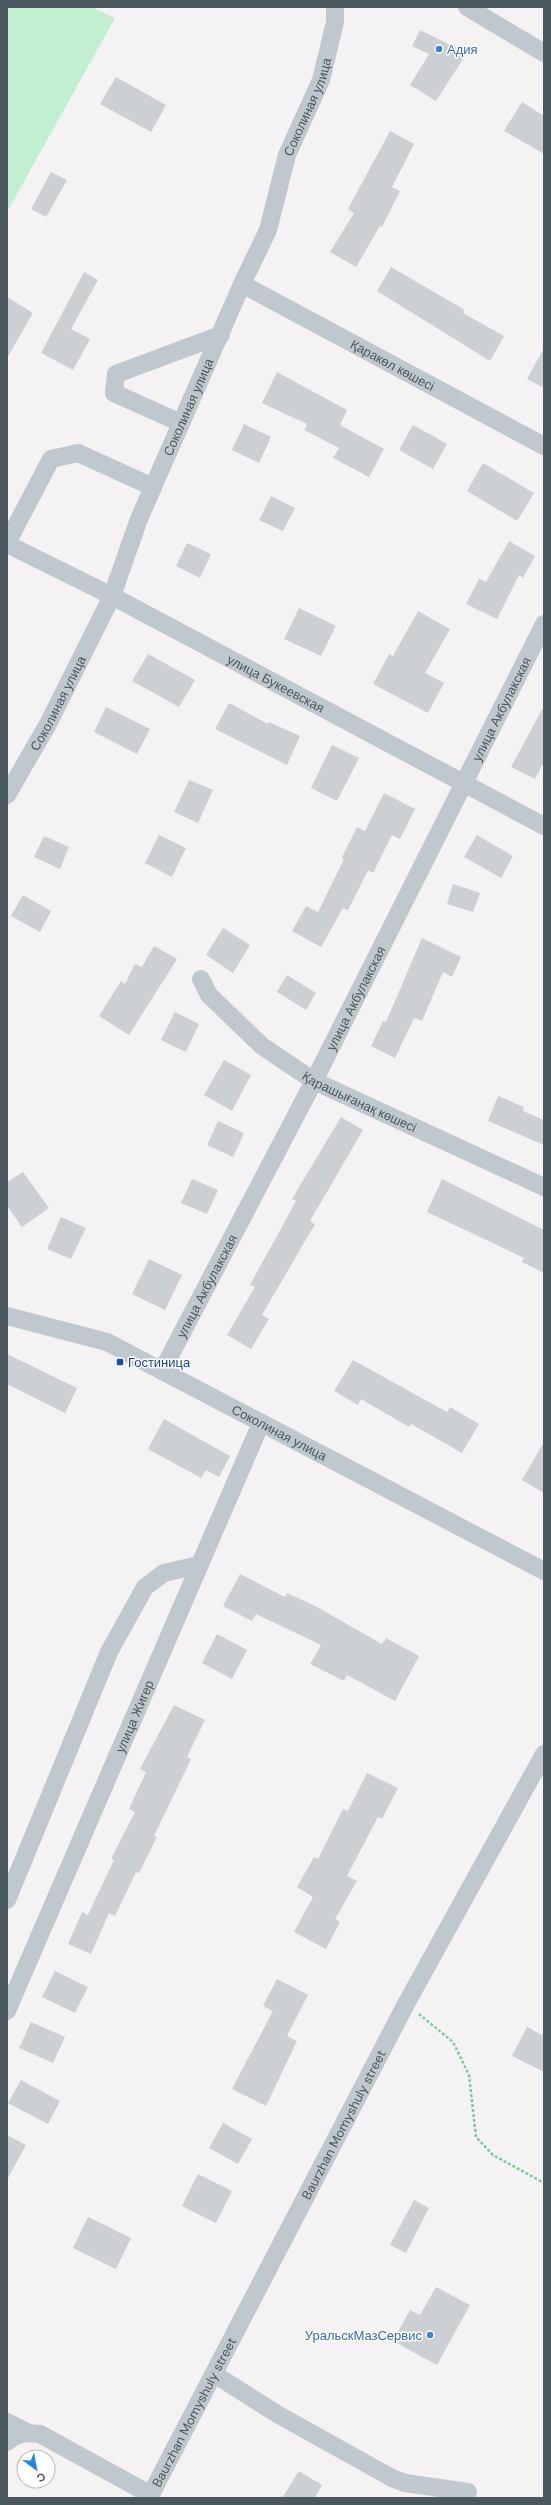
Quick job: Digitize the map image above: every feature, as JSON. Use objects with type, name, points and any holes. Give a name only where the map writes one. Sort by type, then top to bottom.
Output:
[{"type":"street","name":"Соколиная улица","points":[[7,795],[48,724],[112,596],[139,519],[221,335],[242,284],[268,230],[286,155],[321,80],[335,22],[335,7]]},
{"type":"street","points":[[467,7],[544,53]]},
{"type":"street","name":"Қаракөл көшесі","points":[[242,284],[544,446]]},
{"type":"street","points":[[181,423],[114,394],[116,374],[221,335]]},
{"type":"street","points":[[7,544],[52,459],[78,453],[153,487]]},
{"type":"street","name":"улица Букеевская","points":[[7,544],[112,596],[544,826]]},
{"type":"street","name":"улица Акбулакская","points":[[162,1371],[314,1081],[466,784],[544,624]]},
{"type":"street","name":"Қарашығанақ көшесі","points":[[201,979],[209,995],[262,1046],[314,1081],[544,1188]]},
{"type":"street","name":"Соколиная улица","points":[[7,1316],[107,1342],[544,1570]]},
{"type":"street","name":"улица Жигер","points":[[7,2011],[261,1423]]},
{"type":"street","points":[[7,1900],[109,1652],[145,1587],[164,1573],[200,1565]]},
{"type":"street","name":"Baurzhan Momyshuly street","points":[[150,2496],[406,2004],[544,1754]]},
{"type":"street","points":[[214,2374],[277,2414],[392,2478],[405,2483],[468,2492]]},
{"type":"street","points":[[7,2422],[27,2432],[40,2434],[150,2496]]},
{"type":"street","points":[[7,2442],[13,2437],[27,2432]]},
{"type":"path","points":[[406,2004],[453,2042],[469,2075],[476,2137],[493,2155],[544,2183]]},
{"type":"green space","points":[[7,7],[91,7],[115,18],[7,212]]},
{"type":"building","points":[[420,30],[467,53],[436,101],[410,85],[429,54],[412,46]]},
{"type":"building","points":[[116,77],[166,105],[151,132],[100,104]]},
{"type":"building","points":[[522,102],[544,116],[544,154],[504,131]]},
{"type":"building","points":[[390,131],[414,144],[392,187],[400,191],[382,227],[380,226],[356,267],[330,252],[354,213],[348,209]]},
{"type":"building","points":[[51,172],[67,180],[46,217],[31,209]]},
{"type":"building","points":[[391,267],[465,310],[463,313],[504,336],[490,361],[377,291]]},
{"type":"building","points":[[84,272],[98,280],[71,329],[90,339],[73,370],[41,353]]},
{"type":"building","points":[[7,297],[33,313],[7,358]]},
{"type":"building","points":[[544,348],[544,388],[527,379]]},
{"type":"building","points":[[277,372],[347,410],[340,425],[384,449],[369,477],[333,458],[339,448],[304,430],[307,424],[262,403]]},
{"type":"building","points":[[244,424],[271,437],[259,463],[232,450]]},
{"type":"building","points":[[413,425],[447,444],[433,469],[399,450]]},
{"type":"building","points":[[483,463],[534,493],[517,521],[467,491]]},
{"type":"building","points":[[271,496],[295,508],[283,531],[259,520]]},
{"type":"building","points":[[509,541],[535,556],[523,578],[519,575],[497,619],[466,604],[479,579],[486,582]]},
{"type":"building","points":[[187,543],[211,554],[200,578],[176,566]]},
{"type":"building","points":[[299,608],[336,626],[321,656],[284,639]]},
{"type":"building","points":[[418,611],[450,629],[425,673],[444,683],[428,713],[373,684],[389,654],[393,656]]},
{"type":"building","points":[[148,654],[195,680],[179,707],[132,681]]},
{"type":"building","points":[[229,703],[268,724],[269,722],[300,736],[287,765],[215,729]]},
{"type":"building","points":[[544,706],[544,762],[535,779],[511,767]]},
{"type":"building","points":[[106,707],[150,729],[137,754],[94,732]]},
{"type":"building","points":[[332,745],[359,758],[337,801],[311,788]]},
{"type":"building","points":[[189,780],[213,790],[198,823],[174,812]]},
{"type":"building","points":[[384,793],[415,809],[400,839],[392,835],[373,873],[368,870],[348,910],[343,908],[321,947],[292,931],[306,906],[318,912],[344,859],[342,857],[357,827],[365,831]]},
{"type":"building","points":[[159,835],[186,848],[172,877],[145,863]]},
{"type":"building","points":[[477,835],[513,856],[501,878],[464,857]]},
{"type":"building","points":[[44,836],[69,847],[60,869],[34,857]]},
{"type":"building","points":[[453,884],[480,893],[473,912],[447,904]]},
{"type":"building","points":[[23,895],[51,911],[40,932],[11,916]]},
{"type":"building","points":[[223,928],[250,945],[233,973],[206,955]]},
{"type":"building","points":[[422,938],[461,957],[452,977],[443,972],[422,1021],[414,1018],[395,1058],[371,1046],[383,1021],[386,1022]]},
{"type":"building","points":[[154,946],[177,959],[129,1035],[99,1016],[121,981],[125,984],[135,964],[142,967]]},
{"type":"building","points":[[287,975],[316,993],[306,1010],[277,992]]},
{"type":"building","points":[[175,1012],[199,1024],[186,1052],[161,1040]]},
{"type":"building","points":[[224,1060],[251,1075],[232,1111],[204,1095]]},
{"type":"building","points":[[498,1096],[524,1107],[523,1111],[544,1120],[544,1145],[488,1121]]},
{"type":"building","points":[[341,1117],[363,1130],[310,1221],[315,1224],[262,1315],[269,1319],[251,1349],[227,1335],[255,1287],[250,1285],[296,1201],[292,1199]]},
{"type":"building","points":[[218,1121],[244,1133],[233,1157],[207,1145]]},
{"type":"building","points":[[23,1172],[49,1208],[22,1227],[7,1206],[7,1182]]},
{"type":"building","points":[[192,1179],[218,1190],[207,1214],[181,1203]]},
{"type":"building","points":[[442,1179],[544,1230],[544,1273],[522,1262],[524,1258],[427,1212]]},
{"type":"building","points":[[61,1217],[86,1228],[71,1259],[47,1249]]},
{"type":"building","points":[[149,1259],[182,1275],[165,1310],[132,1294]]},
{"type":"building","points":[[7,1354],[77,1388],[65,1413],[7,1384]]},
{"type":"building","points":[[353,1360],[447,1412],[450,1407],[479,1424],[462,1453],[411,1424],[409,1427],[361,1399],[358,1405],[334,1391]]},
{"type":"building","points":[[164,1419],[230,1456],[219,1477],[206,1470],[201,1478],[148,1449]]},
{"type":"building","points":[[544,1442],[544,1493],[522,1480]]},
{"type":"building","points":[[240,1574],[285,1597],[287,1593],[317,1607],[382,1644],[386,1638],[419,1656],[395,1701],[347,1675],[344,1681],[310,1664],[321,1645],[256,1614],[252,1621],[223,1606]]},
{"type":"building","points":[[217,1634],[247,1650],[232,1679],[202,1663]]},
{"type":"building","points":[[174,1705],[205,1720],[187,1757],[191,1759],[154,1836],[157,1837],[139,1873],[136,1872],[115,1916],[109,1913],[91,1954],[68,1944],[82,1912],[88,1915],[114,1860],[111,1859],[135,1812],[129,1809],[146,1772],[140,1769]]},
{"type":"building","points":[[367,1773],[398,1788],[382,1819],[378,1817],[347,1876],[357,1881],[335,1919],[340,1922],[326,1949],[294,1932],[313,1897],[297,1887],[314,1857],[318,1859],[343,1809],[348,1811]]},
{"type":"building","points":[[55,1971],[88,1987],[75,2013],[42,1997]]},
{"type":"building","points":[[277,1979],[308,1995],[287,2036],[297,2041],[266,2106],[232,2089],[273,2011],[263,2006]]},
{"type":"building","points":[[31,2022],[65,2037],[53,2063],[19,2048]]},
{"type":"building","points":[[527,2027],[544,2036],[544,2072],[512,2056]]},
{"type":"building","points":[[21,2080],[60,2101],[48,2124],[8,2103]]},
{"type":"building","points":[[223,2123],[252,2139],[238,2164],[209,2148]]},
{"type":"building","points":[[7,2135],[26,2145],[7,2180]]},
{"type":"building","points":[[198,2174],[232,2191],[216,2223],[182,2206]]},
{"type":"building","points":[[414,2200],[429,2208],[406,2253],[390,2245]]},
{"type":"building","points":[[88,2217],[131,2238],[116,2269],[73,2248]]},
{"type":"building","points":[[436,2287],[470,2305],[437,2365],[393,2341],[410,2310],[420,2315]]},
{"type":"building","points":[[299,2471],[322,2485],[315,2498],[282,2498]]},
{"type":"place","name":"Адия","points":[[439,49]]},
{"type":"place","name":"Гостиница","points":[[120,1362]]},
{"type":"place","name":"УральскМазСервис","points":[[430,2335]]}]
